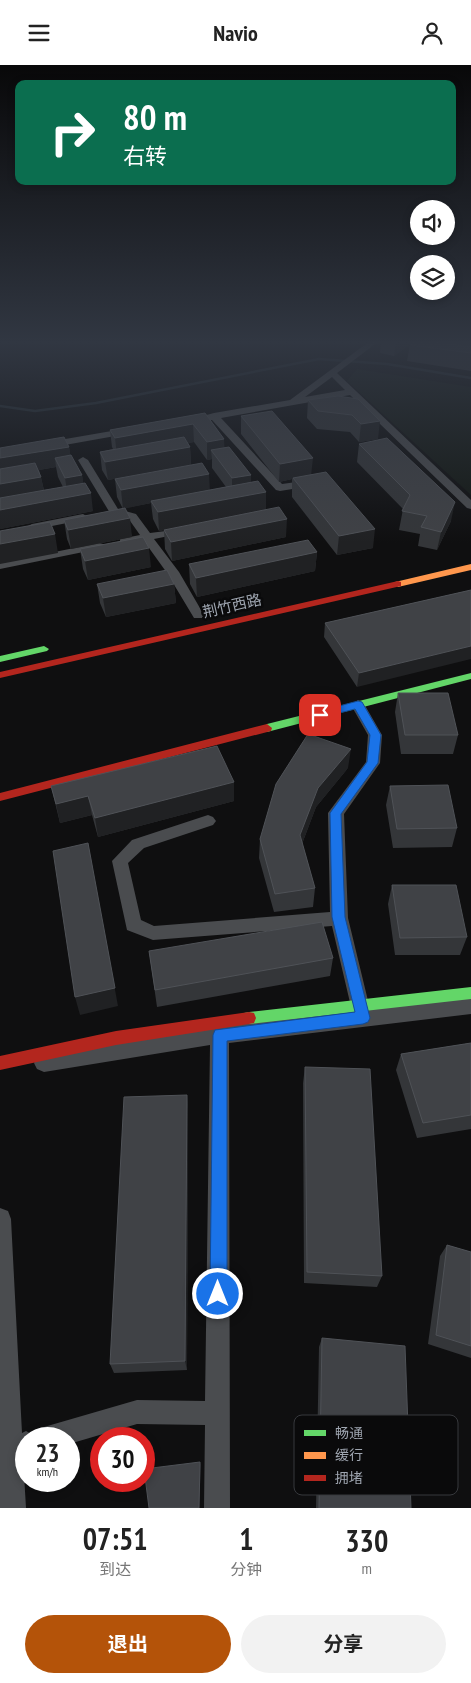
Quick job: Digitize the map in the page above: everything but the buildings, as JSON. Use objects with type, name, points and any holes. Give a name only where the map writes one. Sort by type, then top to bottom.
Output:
[{"type":"street","points":[[175,423],[257,408]]},
{"type":"street","points":[[367,408],[471,506]]},
{"type":"street","points":[[214,416],[280,488],[323,481]]},
{"type":"street","points":[[39,447],[136,430]]},
{"type":"street","points":[[83,460],[105,486],[104,513]]},
{"type":"street","points":[[20,529],[104,513],[132,515],[173,572],[198,615]]},
{"type":"street","points":[[2,565],[196,528]]},
{"type":"street","name":"荆竹西路","points":[[0,675],[471,567]]},
{"type":"street","points":[[0,659],[56,647]]},
{"type":"street","points":[[0,797],[471,676]]},
{"type":"street","points":[[358,705],[375,735],[372,763],[336,813],[339,917],[361,1011]]},
{"type":"street","points":[[208,821],[138,844],[120,861],[133,925],[153,933],[339,917]]},
{"type":"street","points":[[0,1064],[55,1063],[471,993]]},
{"type":"street","points":[[0,1064],[49,1051],[221,1021],[361,1011],[471,1006]]},
{"type":"street","points":[[217,1508],[220,1035]]},
{"type":"street","points":[[0,1219],[16,1427]]},
{"type":"street","points":[[80,1429],[137,1412],[217,1413]]},
{"type":"street","points":[[13,1508],[15,1483]]},
{"type":"shaded area","points":[[377,408],[471,408],[471,495]]},
{"type":"waterway","points":[[16,408],[35,411],[55,408]]},
{"type":"traffic: fast","points":[[0,659],[44,649]]},
{"type":"traffic: fast","points":[[267,728],[471,676]]},
{"type":"traffic: fast","points":[[249,1018],[471,993]]},
{"type":"traffic: slow","points":[[398,584],[471,567]]},
{"type":"traffic: jam","points":[[0,675],[398,584]]},
{"type":"traffic: jam","points":[[0,797],[267,728]]},
{"type":"traffic: jam","points":[[0,1063],[116,1038],[249,1018]]},
{"type":"route","points":[[218,1294],[220,1035],[363,1018],[339,917],[336,813],[372,763],[375,735],[358,705],[320,715]]}]
